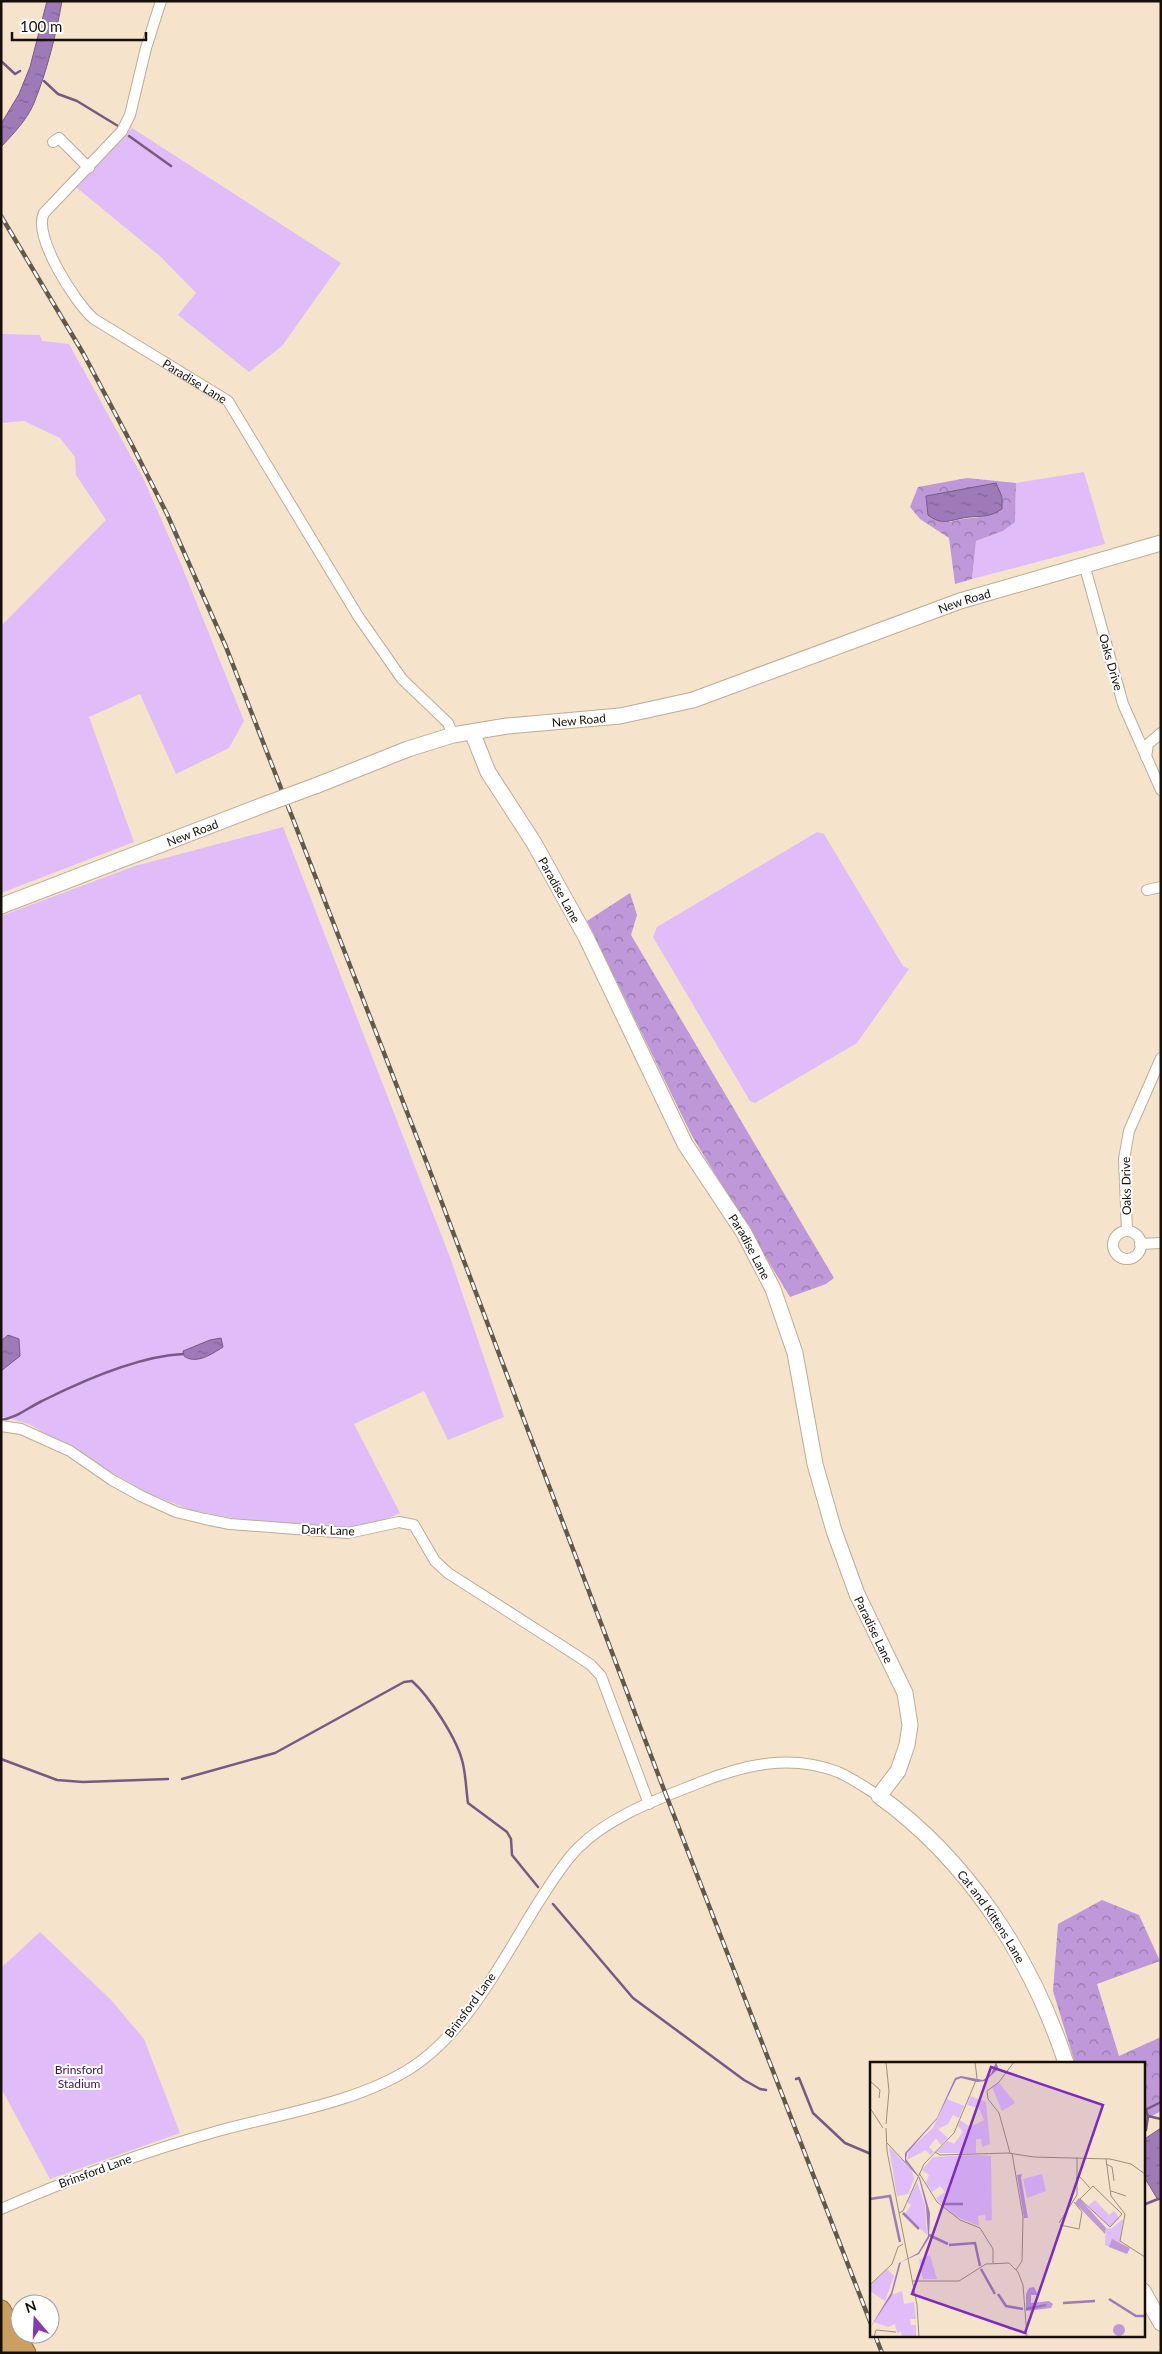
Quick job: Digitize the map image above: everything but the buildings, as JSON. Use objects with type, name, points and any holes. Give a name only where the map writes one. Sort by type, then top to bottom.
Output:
[{"type":"highway","points":[[1,2310],[26,2353]]},
{"type":"highway","points":[[1,2339],[9,2353]]},
{"type":"street","name":"Paradise Lane","points":[[161,1],[146,48],[130,115],[122,131],[41,218],[45,240],[75,299],[83,310],[94,319],[228,401],[358,616],[402,679],[448,723],[453,735]]},
{"type":"street","points":[[53,142],[59,138],[89,168]]},
{"type":"street","name":"New Road","points":[[1,906],[408,749],[453,735],[507,726],[620,716],[693,700],[960,600],[1161,543]]},
{"type":"street","name":"Oaks Drive","points":[[1084,564],[1123,704],[1145,758],[1161,790]]},
{"type":"street","name":"Paradise Lane","points":[[472,732],[488,772],[534,843],[578,922],[685,1144],[744,1233],[773,1289],[795,1353],[815,1464],[834,1530],[857,1594],[905,1693],[910,1724],[907,1745],[898,1771],[879,1796]]},
{"type":"street","points":[[1145,758],[1148,744],[1161,733]]},
{"type":"street","points":[[1147,890],[1161,887]]},
{"type":"street","name":"Oaks Drive","points":[[1127,1231],[1124,1159],[1129,1131],[1161,1058]]},
{"type":"street","points":[[1127,1231],[1138,1237],[1140,1244],[1138,1252],[1133,1257],[1125,1258],[1116,1254],[1113,1248],[1114,1241],[1119,1234],[1127,1231]]},
{"type":"street","points":[[1140,1244],[1161,1243]]},
{"type":"street","name":"Dark Lane","points":[[1,1426],[21,1429],[70,1451],[112,1480],[141,1496],[176,1512],[205,1519],[230,1524],[348,1533],[366,1531],[399,1522],[414,1525],[435,1561],[448,1573],[576,1654],[591,1665],[601,1676],[649,1804]]},
{"type":"street","name":"Brinsford Lane","points":[[1,2209],[124,2160],[197,2137],[353,2094],[412,2067],[431,2052],[460,2023],[550,1884],[576,1850],[601,1829],[649,1804],[728,1772],[753,1765],[790,1761],[815,1765],[840,1773],[879,1796]]},
{"type":"street","name":"Cat and Kittens Lane","points":[[879,1796],[910,1819],[950,1860],[994,1916],[1031,1978],[1066,2062]]},
{"type":"street","points":[[1144,2293],[1161,2323]]},
{"type":"green space","points":[[132,128],[341,263],[282,346],[249,372],[178,315],[196,293],[161,257],[76,187]]},
{"type":"green space","points":[[1,334],[40,335],[42,341],[69,344],[143,478],[181,564],[244,721],[229,748],[176,774],[140,694],[89,717],[134,842],[1,893],[1,626],[106,520],[76,475],[75,457],[60,438],[24,421],[1,423]]},
{"type":"green space","points":[[1084,472],[1105,544],[972,579],[976,541],[1003,531],[1015,522],[1016,483]]},
{"type":"green space","points":[[967,478],[1016,483],[1015,522],[1003,531],[976,541],[972,579],[955,584],[949,538],[920,519],[910,507],[918,487]],"holes":[[[955,492],[1002,509],[990,515],[950,522],[926,496]]]},
{"type":"green space","points":[[283,827],[451,1260],[504,1417],[448,1440],[424,1391],[354,1424],[400,1513],[368,1527],[254,1522],[191,1510],[147,1493],[29,1424],[1,1416],[1,916],[135,866]]},
{"type":"green space","points":[[817,832],[824,834],[903,966],[909,969],[857,1043],[755,1103],[750,1101],[653,937],[657,927]]},
{"type":"green space","points":[[630,893],[637,915],[631,935],[834,1278],[826,1284],[790,1297],[692,1136],[587,921]]},
{"type":"green space","points":[[1102,1900],[1139,1915],[1160,1961],[1097,1984],[1119,2056],[1161,2037],[1161,2111],[1144,2120],[1144,2062],[1075,2062],[1053,1991],[1058,1924]]},
{"type":"green space","name":"Brinsford Stadium","points":[[40,1932],[111,2000],[144,2039],[180,2133],[50,2179],[1,2088],[1,1968]]},
{"type":"water","points":[[47,1],[62,1],[54,40],[43,78],[28,115],[1,147],[1,124],[19,94],[30,67]]},
{"type":"water","points":[[996,483],[1002,497],[1002,509],[997,512],[945,521],[937,520],[928,515],[926,496]]},
{"type":"water","points":[[8,1335],[19,1339],[20,1356],[1,1371],[1,1341]]},
{"type":"water","points":[[221,1338],[223,1347],[209,1355],[199,1359],[184,1356],[183,1351],[210,1340]]},
{"type":"water","points":[[1161,2128],[1161,2199],[1158,2200],[1144,2177],[1144,2139]]},
{"type":"waterway","points":[[1,61],[15,74],[20,71]]},
{"type":"waterway","points":[[44,81],[58,94],[77,101],[118,126]]},
{"type":"waterway","points":[[129,136],[171,166]]},
{"type":"waterway","points":[[1,1420],[18,1415],[58,1393],[130,1364],[148,1359],[183,1354]]},
{"type":"waterway","points":[[182,1779],[275,1753],[404,1682],[412,1681],[434,1707],[459,1751],[465,1776],[468,1803],[507,1832],[511,1839],[512,1855],[538,1887]]},
{"type":"waterway","points":[[1,1759],[57,1780],[83,1782],[168,1779]]},
{"type":"waterway","points":[[553,1904],[633,1998],[744,2080],[760,2089],[766,2090]]},
{"type":"waterway","points":[[796,2079],[799,2078],[813,2113],[845,2143],[870,2154]]},
{"type":"waterway","points":[[1144,2110],[1161,2102]]},
{"type":"waterway","points":[[1144,2131],[1146,2130],[1148,2116],[1146,2110]]},
{"type":"waterway","points":[[1148,2116],[1161,2119]]},
{"type":"waterway","points":[[1144,2205],[1158,2199]]},
{"type":"railway","points":[[1,216],[83,353],[132,445],[167,514],[226,647],[428,1166],[661,1782],[870,2321]]},
{"type":"railway","points":[[875,2336],[882,2353]]}]
